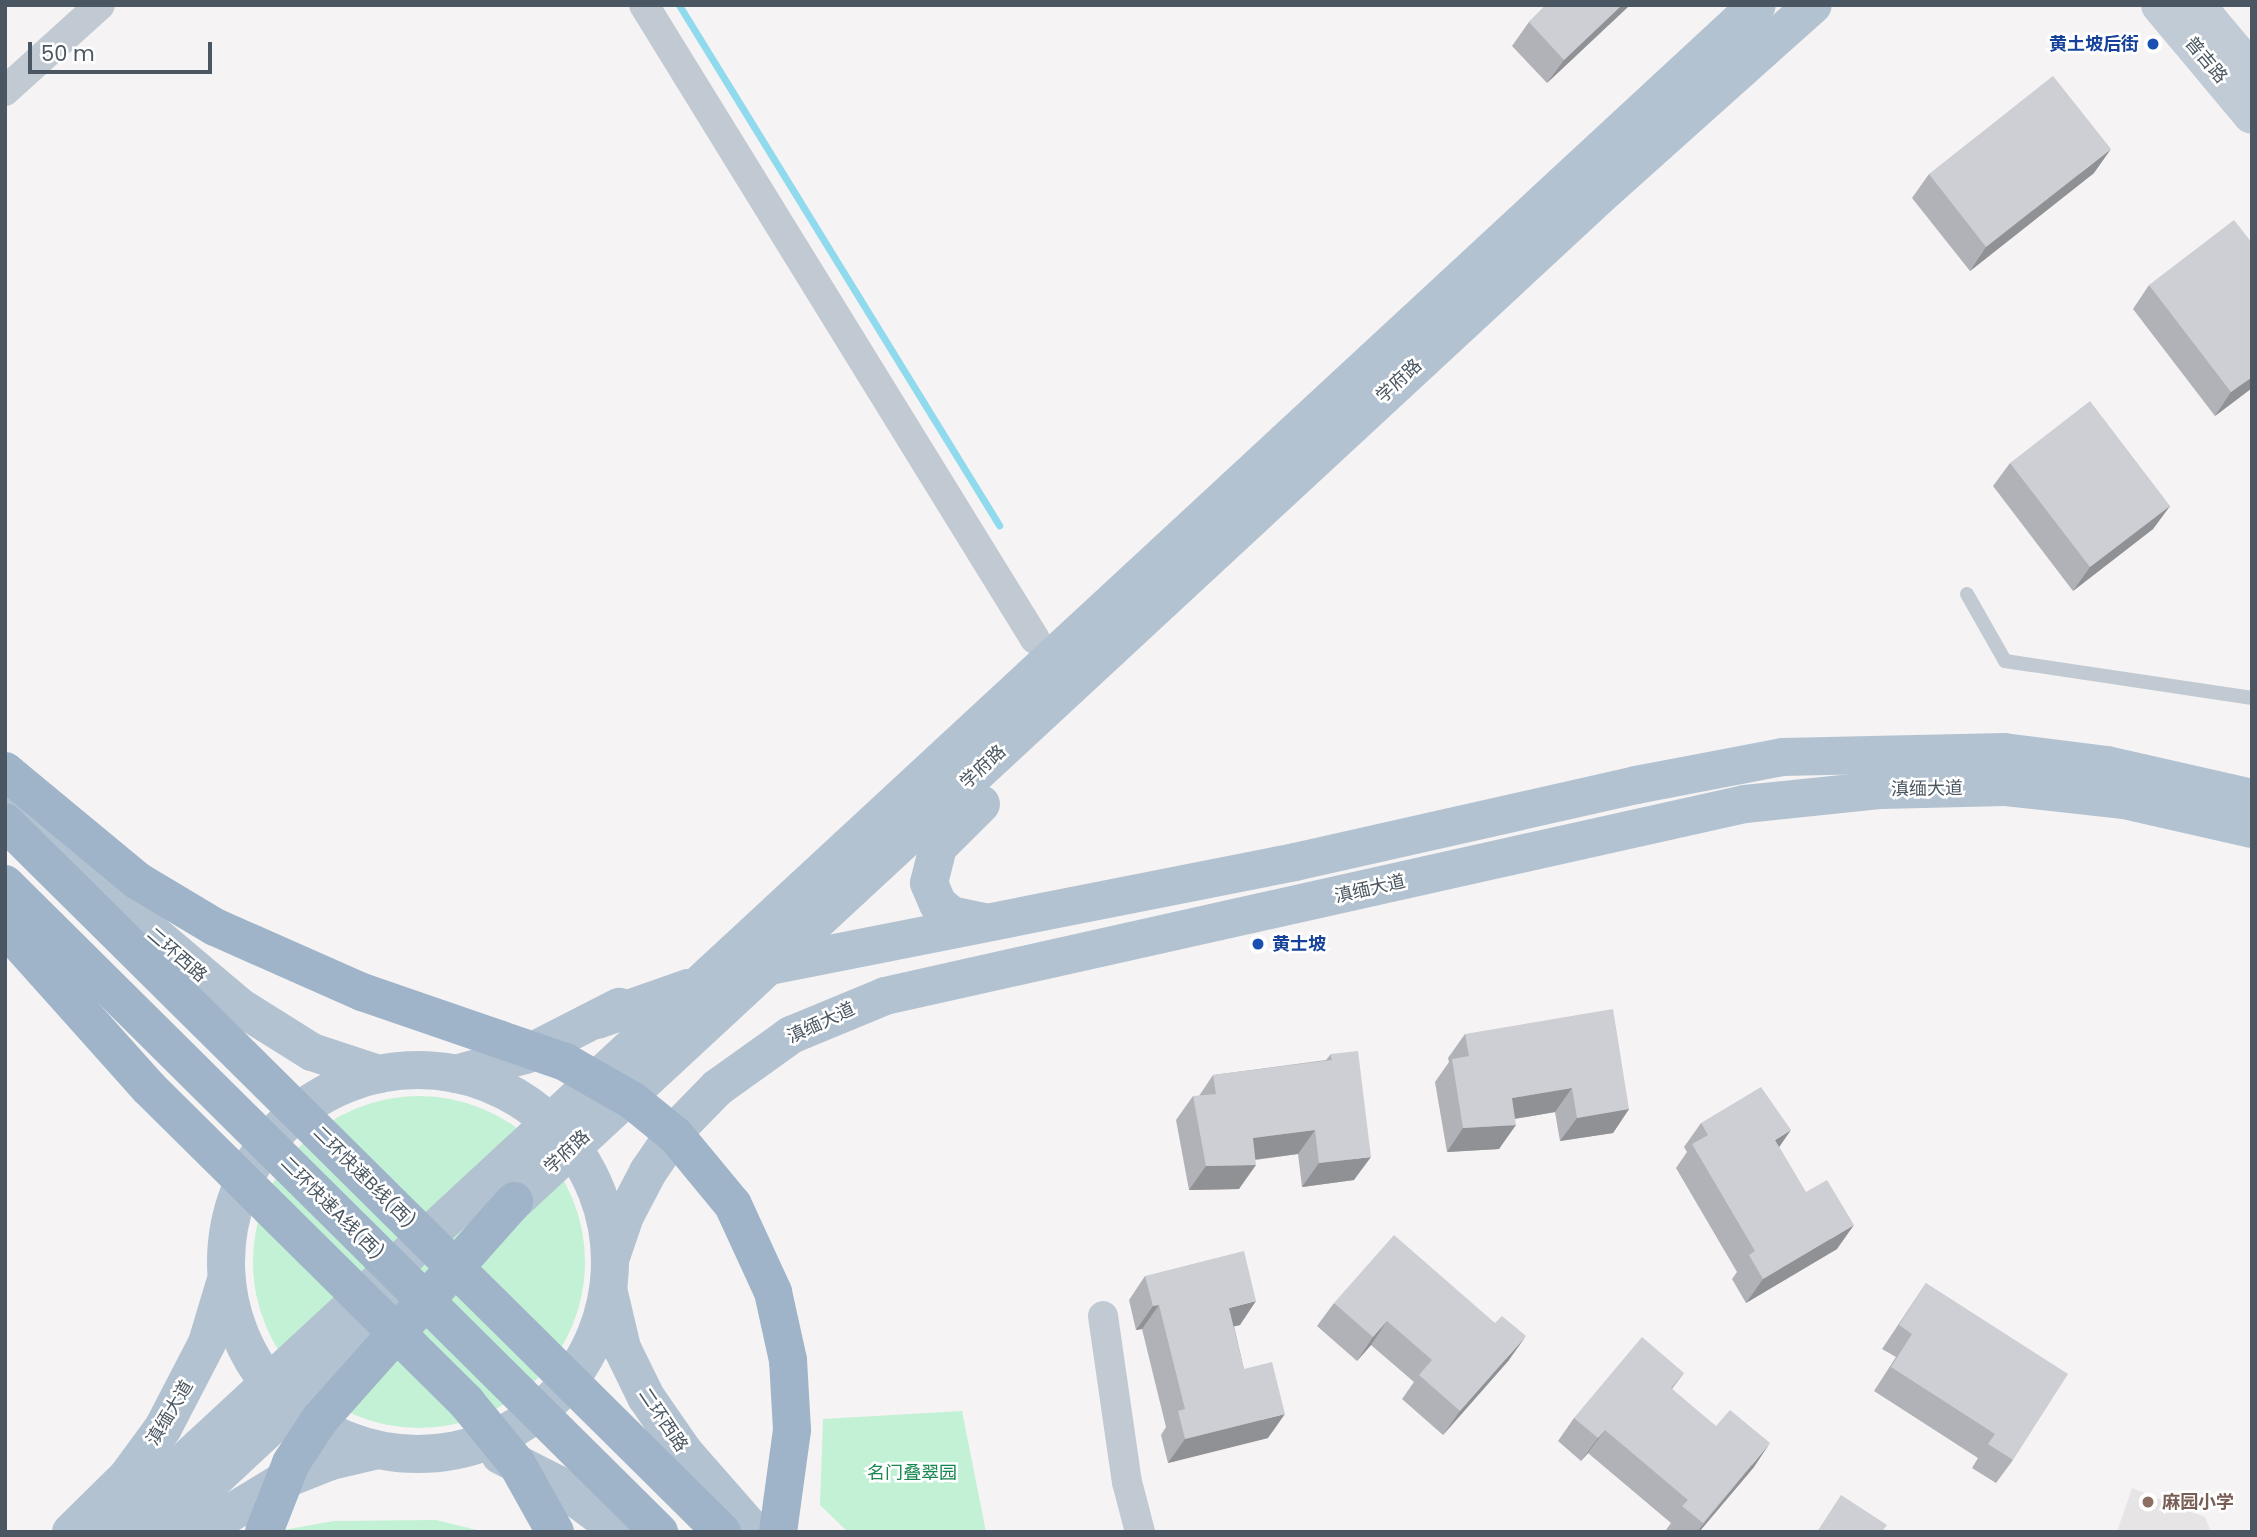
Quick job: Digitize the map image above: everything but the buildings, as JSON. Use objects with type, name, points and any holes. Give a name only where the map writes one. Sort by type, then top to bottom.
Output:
[{"type":"highway","points":[[5,771],[138,881],[215,927],[352,988],[565,1062],[633,1101],[676,1136],[733,1205],[774,1292],[788,1360],[792,1430],[778,1532]]},
{"type":"highway","name":"二环快速B线(西)","points":[[5,822],[722,1532]]},
{"type":"highway","name":"二环快速A线(西)","points":[[5,884],[659,1532]]},
{"type":"highway","points":[[5,927],[149,1088],[467,1404],[523,1474],[555,1532]]},
{"type":"highway","points":[[264,1532],[287,1472],[320,1419],[514,1201]]},
{"type":"main road","name":"学府路","points":[[108,1532],[1596,177],[1756,5]]},
{"type":"main road","name":"学府路","points":[[455,1074],[516,1058],[597,1020],[693,955],[1388,312],[1478,240],[1596,177],[1813,5]]},
{"type":"main road","name":"普吉路","points":[[2160,5],[2252,115]]},
{"type":"main road","name":"普吉路","points":[[2196,5],[2252,72]]},
{"type":"main road","points":[[987,922],[967,921],[944,910],[934,898],[929,874],[938,847],[986,799],[1466,353],[1534,279],[1596,177]]},
{"type":"main road","name":"学府路","points":[[157,1532],[514,1201],[1397,361]]},
{"type":"main road","points":[[927,739],[921,760],[933,786],[958,802],[986,799]]},
{"type":"main road","name":"滇缅大道","points":[[597,1020],[751,970],[1295,862],[1636,785],[1783,757],[2004,752],[2107,765],[2252,798]]},
{"type":"main road","name":"滇缅大道","points":[[464,1448],[516,1427],[560,1390],[592,1343],[625,1216],[648,1172],[678,1128],[717,1088],[791,1035],[885,996],[1745,804],[1881,790],[2006,787],[2124,800],[2252,829]]},
{"type":"main road","name":"二环西路","points":[[5,790],[105,889],[192,969],[261,1021],[319,1055],[379,1074]]},
{"type":"main road","points":[[43,952],[57,959],[73,959],[102,943],[115,914],[105,889]]},
{"type":"main road","points":[[5,915],[110,1025],[169,1099],[208,1160],[232,1216]]},
{"type":"main road","points":[[455,1074],[430,1071],[379,1074],[330,1092],[286,1124],[252,1166],[232,1216],[226,1270],[236,1324],[247,1350],[280,1396],[325,1430],[378,1450],[407,1454],[464,1448],[524,1465],[621,1532]]},
{"type":"main road","name":"二环西路","points":[[455,1074],[503,1090],[562,1135],[590,1177],[601,1203],[609,1274],[622,1348],[646,1397],[684,1452],[754,1532]]},
{"type":"main road","name":"滇缅大道","points":[[71,1532],[127,1477],[163,1428],[192,1377],[218,1311],[226,1270]]},
{"type":"main road","points":[[197,1532],[288,1478],[331,1461],[378,1450]]},
{"type":"main road","points":[[127,1477],[156,1463],[173,1465],[188,1475],[203,1505],[197,1532]]},
{"type":"street","points":[[5,90],[100,5]]},
{"type":"street","points":[[644,5],[1035,639]]},
{"type":"street","points":[[1103,1316],[1127,1482],[1140,1532]]},
{"type":"lane","points":[[1967,594],[2005,661],[2252,698]]},
{"type":"shaded area","name":"麻园小学","points":[[2132,1488],[2205,1517],[2211,1532],[2117,1532]]},
{"type":"green space","points":[[419,1096],[451,1099],[482,1109],[511,1124],[536,1145],[557,1170],[572,1199],[582,1230],[585,1262],[582,1294],[572,1325],[557,1354],[536,1379],[511,1400],[482,1415],[451,1425],[419,1428],[387,1425],[356,1415],[327,1400],[302,1379],[281,1354],[266,1325],[256,1294],[253,1262],[256,1230],[266,1199],[281,1170],[302,1145],[327,1124],[356,1109],[387,1099]]},
{"type":"green space","name":"名门叠翠园","points":[[962,1411],[986,1532],[848,1532],[820,1505],[823,1419]]},
{"type":"green space","points":[[436,1520],[485,1532],[272,1532],[334,1521]]},
{"type":"waterway","points":[[679,5],[999,525]]},
{"type":"place","name":"黄土坡后街","points":[[2153,44]]},
{"type":"place","name":"黄士坡","points":[[1258,944]]},
{"type":"place","name":"麻园小学","points":[[2148,1502]]}]
